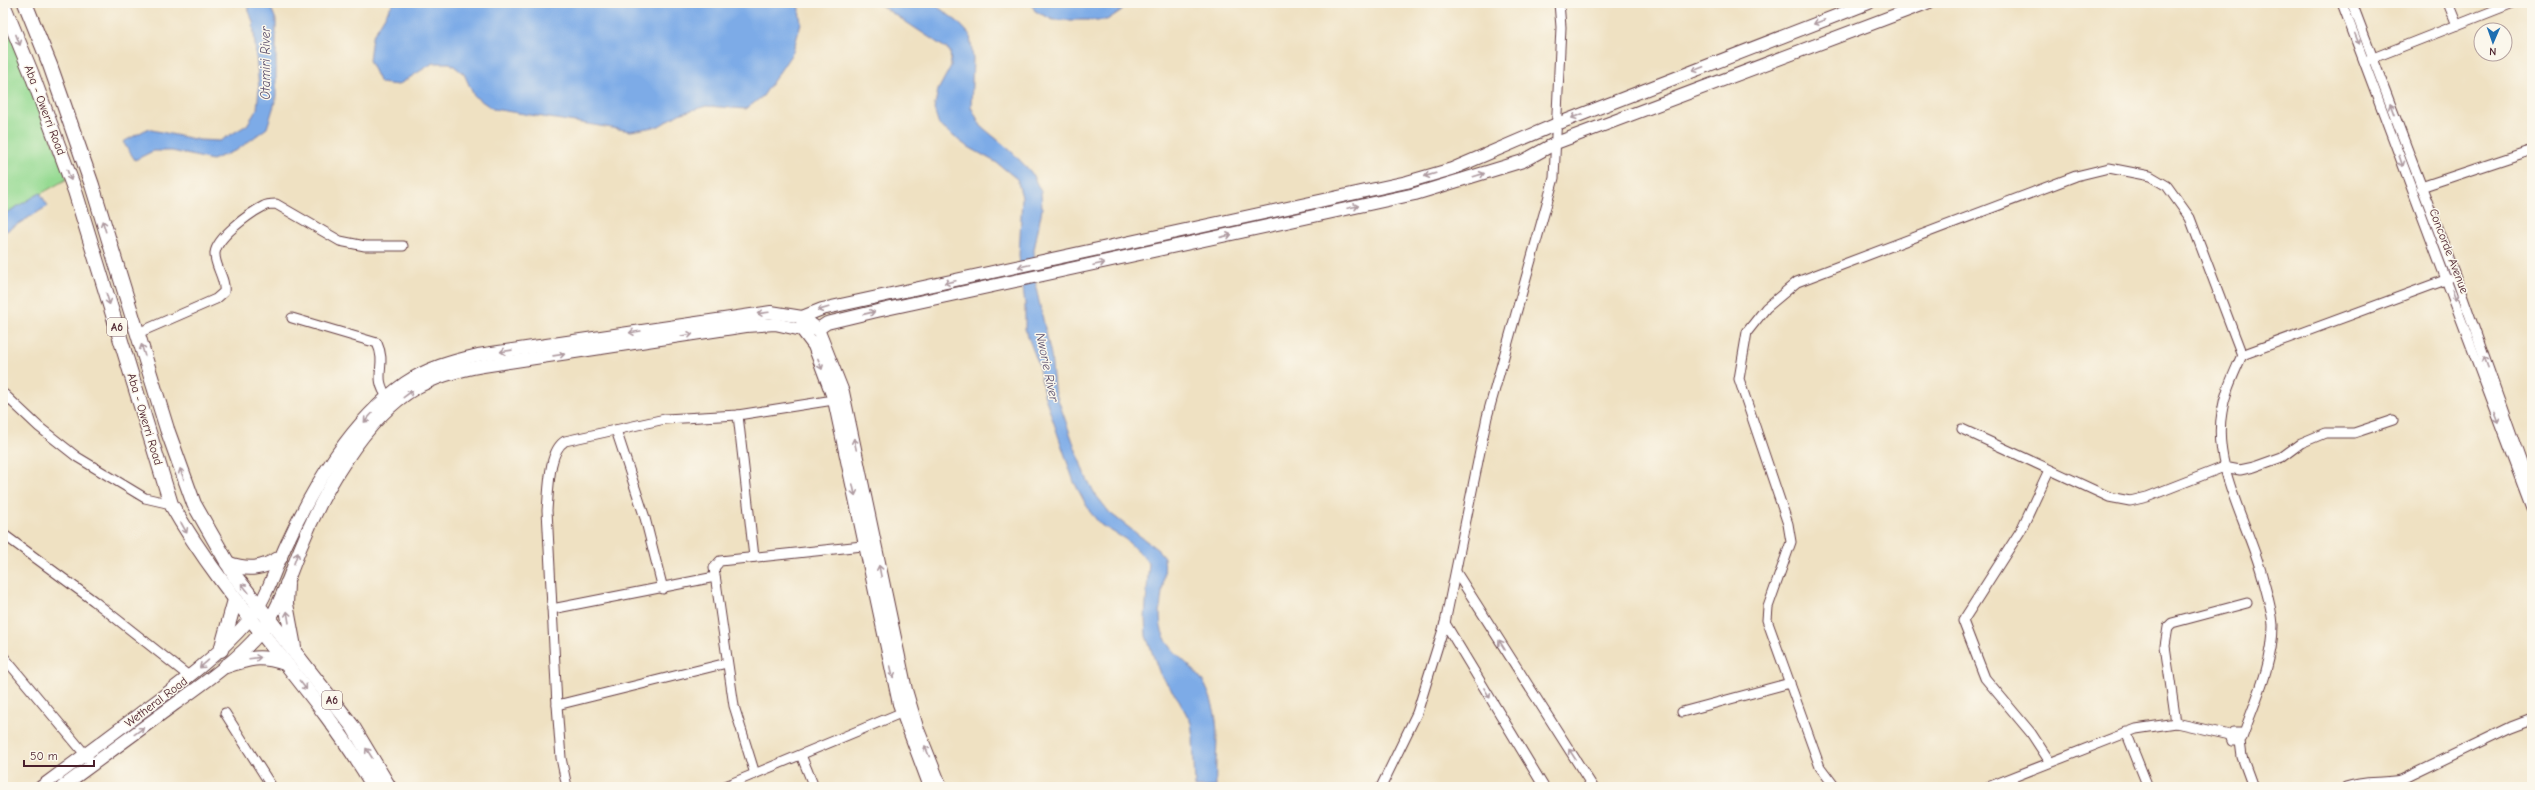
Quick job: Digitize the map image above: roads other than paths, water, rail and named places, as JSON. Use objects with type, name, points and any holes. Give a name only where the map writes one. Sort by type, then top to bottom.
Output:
[{"type":"highway","name":"Aba - Owerri Road","points":[[25,3],[50,65],[89,178],[181,471],[194,504],[227,563],[352,727],[389,787]]},
{"type":"highway","name":"Aba - Owerri Road","points":[[3,4],[31,72],[75,191],[171,504],[192,542],[235,600],[347,743],[374,787]]},
{"type":"highway","points":[[227,563],[242,569],[257,569],[280,558]]},
{"type":"highway","points":[[287,584],[286,604],[294,650]]},
{"type":"highway","points":[[221,650],[235,600]]},
{"type":"highway","points":[[226,666],[255,657],[269,657],[285,663]]},
{"type":"main road","points":[[802,317],[822,309],[1407,182],[1452,169],[1557,124],[1868,3]]},
{"type":"main road","name":"Wetheral Road","points":[[63,787],[226,666],[261,632],[287,584],[314,519],[332,483],[347,460],[378,422],[416,388],[458,370],[746,326],[775,324],[802,330],[818,328],[827,323],[991,286],[1415,194],[1523,161],[1556,143],[1927,3]]},
{"type":"main road","name":"Wetheral Road","points":[[41,787],[190,677],[221,650],[250,619],[259,605],[280,558],[327,469],[349,439],[388,398],[404,384],[424,372],[445,363],[478,355],[771,312],[802,317]]},
{"type":"main road","points":[[802,317],[818,328],[839,399],[870,545],[893,635],[907,710],[930,787]]},
{"type":"main road","points":[[802,317],[802,330],[814,346],[839,399]]},
{"type":"main road","points":[[907,710],[941,787]]},
{"type":"street","name":"Concorde Avenue","points":[[2342,3],[2369,59],[2421,187],[2457,280],[2532,491]]},
{"type":"street","name":"Concorde Avenue","points":[[2352,3],[2404,170],[2448,279],[2496,416],[2532,508]]},
{"type":"street","points":[[2448,3],[2457,25]]},
{"type":"street","points":[[2369,59],[2513,3]]},
{"type":"street","points":[[1381,787],[1417,713],[1445,623],[1487,417],[1554,178],[1561,27],[1560,4]]},
{"type":"street","points":[[2421,187],[2532,150]]},
{"type":"street","points":[[1831,786],[1820,767],[1767,620],[1768,607],[1791,542],[1788,524],[1739,378],[1747,332],[1766,308],[1797,282],[2076,176],[2109,168],[2150,176],[2167,186],[2190,218],[2242,355],[2227,388],[2221,413],[2220,438],[2224,467],[2256,554],[2273,623],[2272,650],[2250,714],[2237,737],[2242,757],[2253,787]]},
{"type":"street","points":[[138,333],[216,298],[224,292],[224,286],[215,254],[219,242],[232,229],[265,205],[276,204],[340,241],[365,246],[403,246]]},
{"type":"street","points":[[2242,355],[2448,279]]},
{"type":"street","points":[[292,318],[378,343],[382,352],[380,387],[388,398]]},
{"type":"street","points":[[4,394],[39,427],[77,456],[145,498],[171,504]]},
{"type":"street","points":[[567,787],[562,758],[557,705],[547,510],[549,481],[556,448],[565,441],[665,419],[738,415],[839,399]]},
{"type":"street","points":[[738,415],[754,557]]},
{"type":"street","points":[[1962,429],[2048,470],[2109,496],[2130,501],[2147,497],[2224,467],[2240,470],[2254,467],[2282,457],[2301,443],[2325,433],[2354,433],[2393,420]]},
{"type":"street","points":[[616,430],[645,518],[662,589]]},
{"type":"street","points":[[2048,470],[2021,530],[1963,621],[1985,678],[2032,733],[2050,762]]},
{"type":"street","points":[[3,534],[94,601],[190,677]]},
{"type":"street","points":[[755,774],[738,723],[727,663],[714,568],[720,561],[870,545]]},
{"type":"street","points":[[1456,572],[1593,787]]},
{"type":"street","points":[[552,609],[662,589],[715,577]]},
{"type":"street","points":[[2176,723],[2165,646],[2168,627],[2172,623],[2247,603]]},
{"type":"street","points":[[1445,623],[1544,787]]},
{"type":"street","points":[[3,656],[93,764]]},
{"type":"street","points":[[557,705],[727,663]]},
{"type":"street","points":[[1682,712],[1790,682]]},
{"type":"street","points":[[723,787],[907,710]]},
{"type":"street","points":[[225,712],[272,787]]},
{"type":"street","points":[[2346,787],[2369,781],[2381,783],[2401,780],[2510,727],[2532,719]]},
{"type":"street","points":[[1988,787],[2126,732],[2176,723],[2237,737]]},
{"type":"street","points":[[2126,732],[2148,787]]},
{"type":"street","points":[[801,755],[814,787]]},
{"type":"water","name":"Otamiri River","points":[[246,3],[269,3],[276,20],[276,99],[267,128],[237,150],[212,160],[172,151],[153,151],[135,160],[123,142],[147,129],[199,140],[220,141],[247,125],[257,109],[259,88],[253,22]]},
{"type":"water","points":[[393,3],[798,3],[801,23],[793,52],[763,96],[746,109],[706,106],[679,114],[659,126],[631,131],[493,109],[474,96],[464,74],[450,63],[433,63],[398,85],[380,83],[369,60],[372,37]]},
{"type":"water","name":"Nworie River","points":[[877,3],[936,3],[938,7],[958,22],[970,35],[973,59],[971,107],[981,126],[1011,151],[1031,172],[1041,192],[1042,209],[1034,250],[1036,288],[1051,355],[1054,388],[1084,473],[1095,494],[1110,513],[1158,550],[1164,557],[1165,566],[1160,609],[1161,627],[1169,645],[1195,671],[1205,685],[1211,699],[1217,735],[1216,787],[1195,787],[1191,723],[1179,700],[1160,674],[1146,636],[1145,618],[1149,562],[1125,539],[1101,525],[1090,512],[1074,482],[1044,394],[1038,363],[1025,329],[1025,304],[1019,256],[1022,197],[1017,179],[997,163],[965,145],[939,125],[934,109],[938,90],[951,66],[950,51]]},
{"type":"water","points":[[1031,3],[1122,3],[1122,10],[1107,20],[1053,20],[1035,11]]},
{"type":"water","points":[[40,193],[48,206],[3,233],[3,215]]}]
